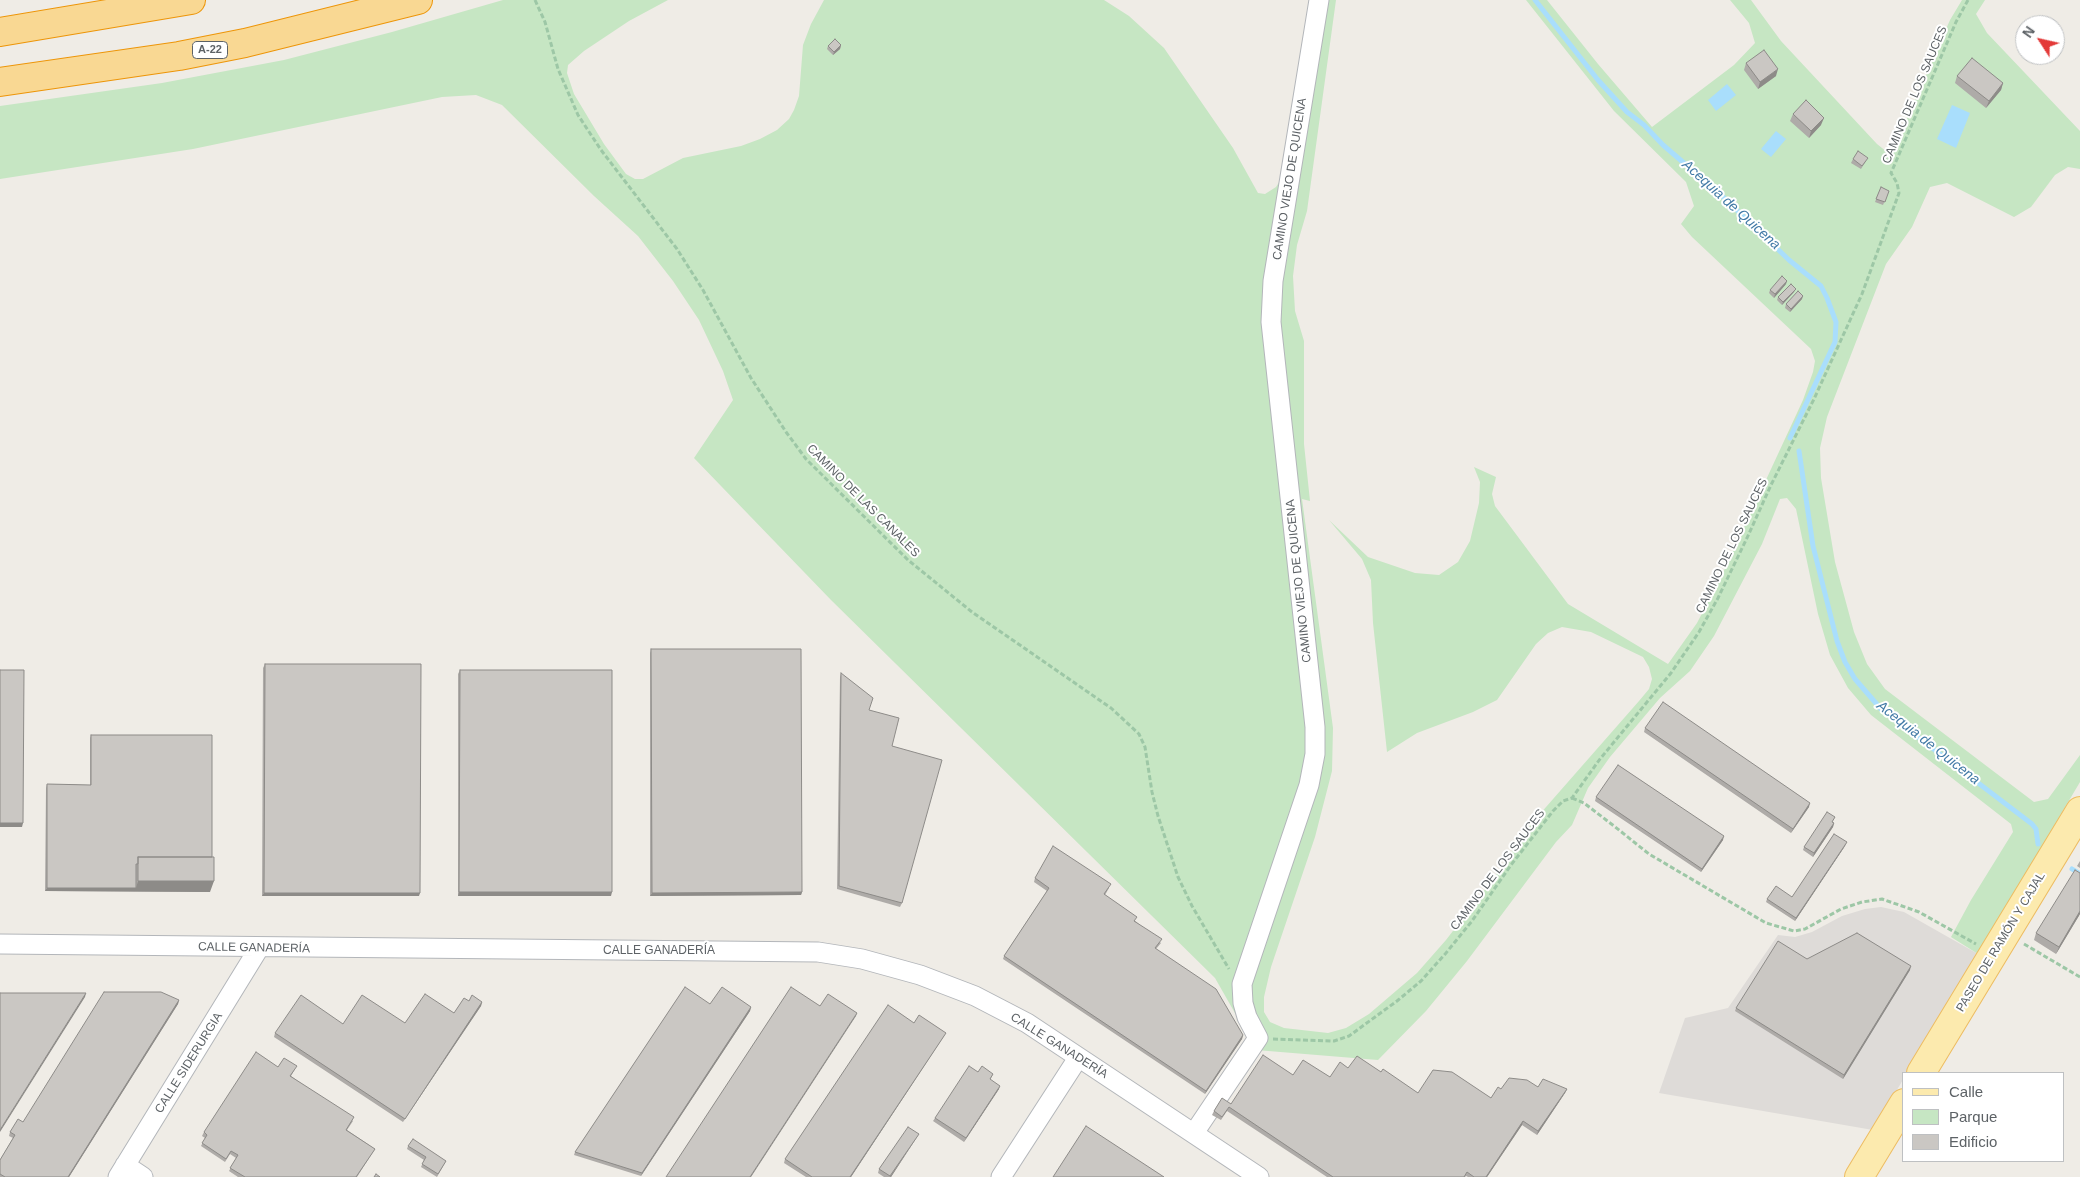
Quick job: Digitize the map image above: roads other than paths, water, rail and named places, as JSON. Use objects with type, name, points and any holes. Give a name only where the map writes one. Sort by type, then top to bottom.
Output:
[{"type":"highway","points":[[0,32],[191,0]]},
{"type":"highway","name":"A-22","points":[[0,82],[198,52],[288,33],[418,0]]},
{"type":"main road","name":"PASEO DE RAMÓN Y CAJAL","points":[[1922,1072],[2080,811]]},
{"type":"main road","points":[[1859,1177],[1902,1106]]},
{"type":"street","name":"CAMINO VIEJO DE QUICENA","points":[[1194,1133],[1258,1038],[1247,1017],[1243,1002],[1242,984],[1309,785],[1315,754],[1315,727],[1271,322],[1272,282],[1319,0]]},
{"type":"street","name":"CALLE GANADERÍA","points":[[0,944],[818,952],[862,959],[920,975],[975,996],[1027,1023],[1259,1177]]},
{"type":"street","name":"CALLE SIDERURGIA","points":[[122,1171],[259,948]]},
{"type":"street","points":[[1000,1177],[1078,1058]]},
{"type":"street","points":[[122,1171],[143,1177]]},
{"type":"water","points":[[1727,84],[1736,95],[1716,111],[1708,100]]},
{"type":"water","points":[[1952,105],[1970,113],[1956,148],[1937,139]]},
{"type":"water","points":[[1776,131],[1786,139],[1771,157],[1761,149]]},
{"type":"waterway","name":"Acequia de Quicena","points":[[1535,0],[1598,80],[1627,112],[1720,194],[1789,260],[1821,286],[1836,322],[1835,342],[1790,438]]},
{"type":"waterway","name":"Acequia de Quicena","points":[[1799,451],[1813,546],[1837,641],[1845,662],[1855,679],[1881,709],[2032,824],[2036,829],[2038,844]]},
{"type":"waterway","name":"Acequia de Quicena","points":[[2072,869],[2080,874]]}]
